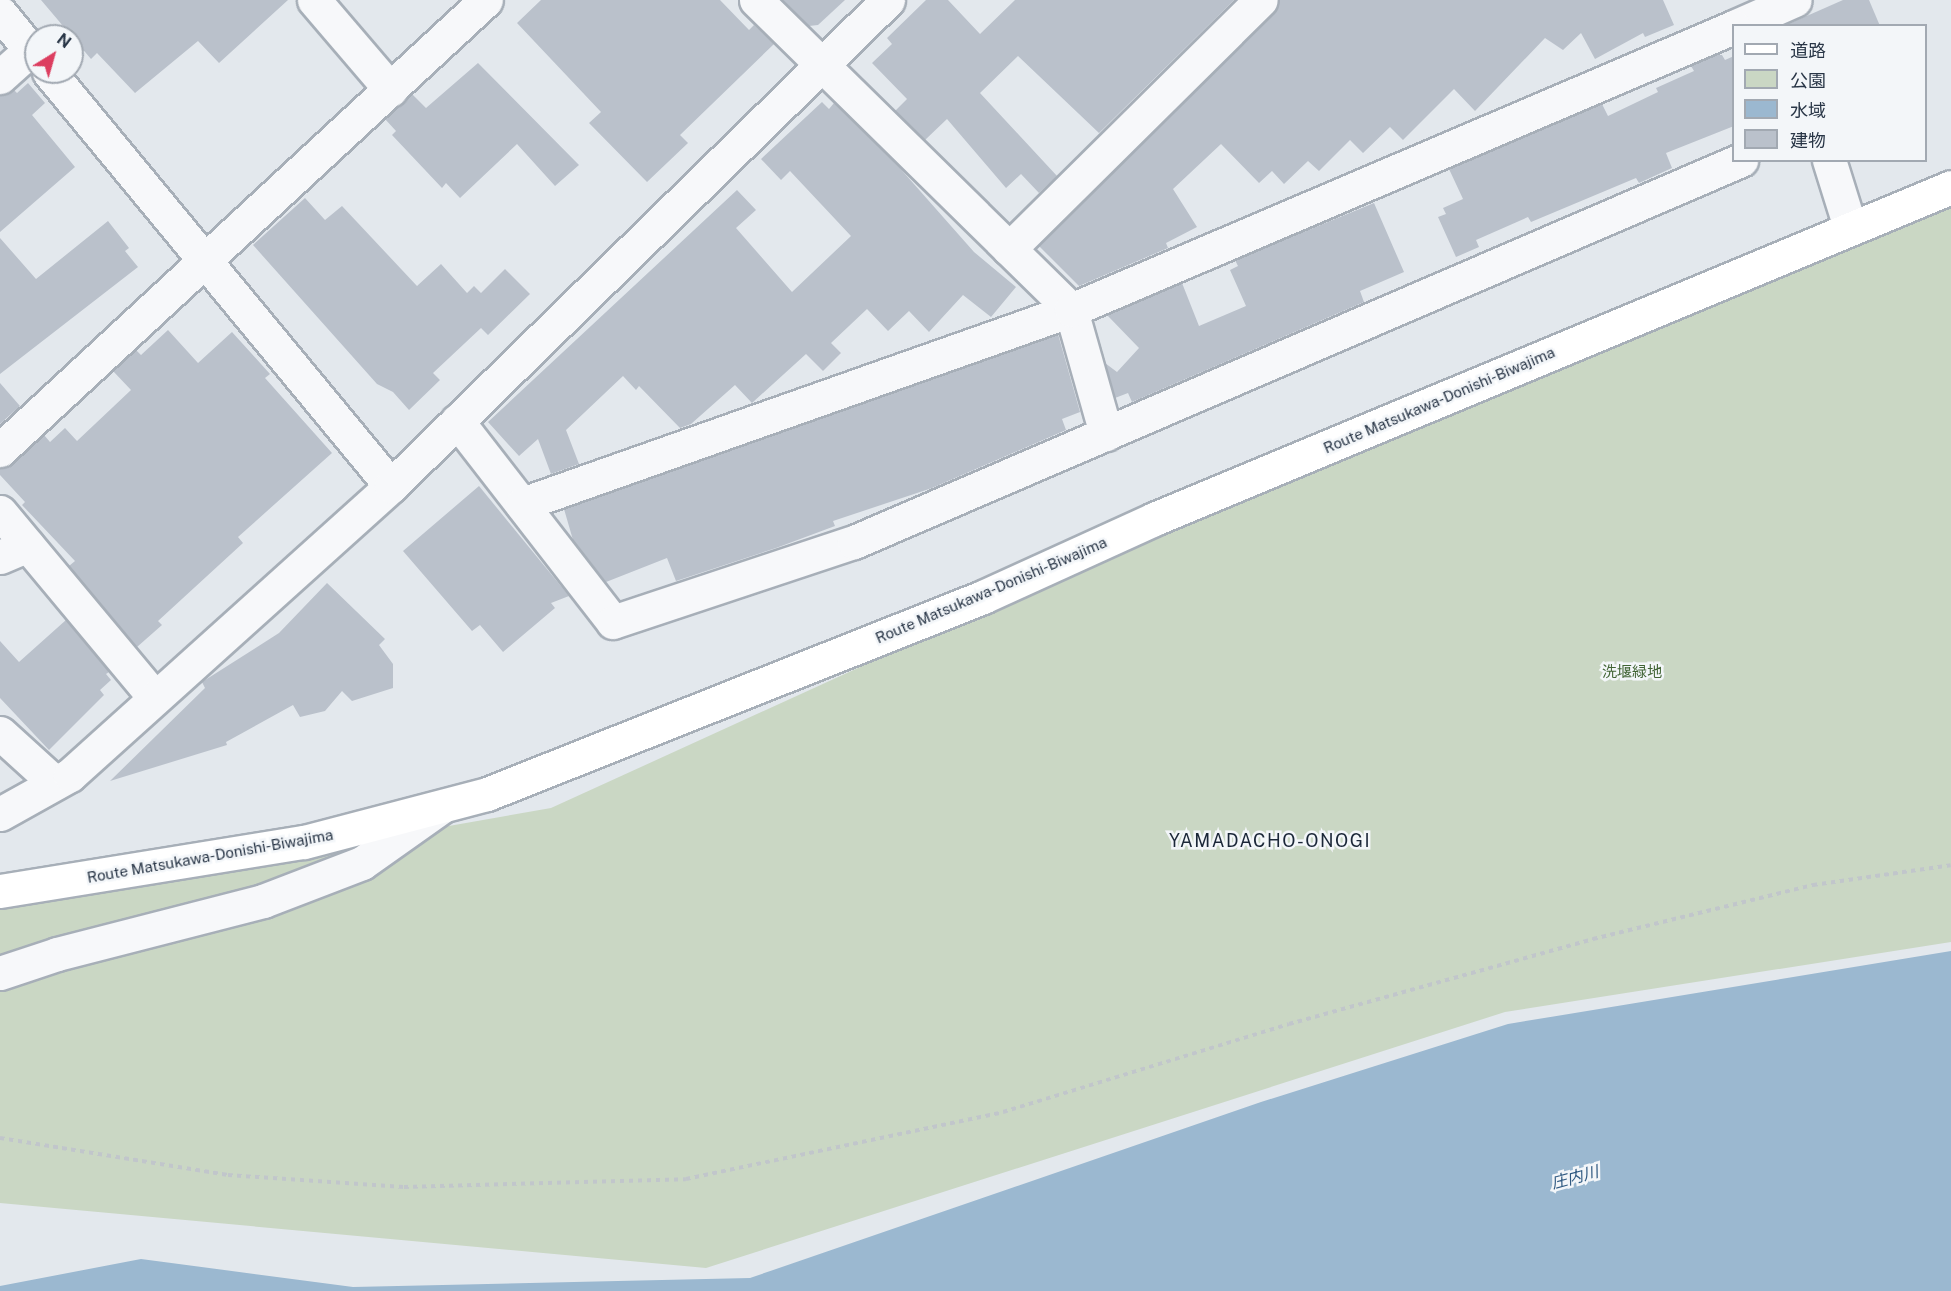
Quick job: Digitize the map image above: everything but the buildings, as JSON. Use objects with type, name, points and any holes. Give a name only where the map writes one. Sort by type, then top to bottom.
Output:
[{"type":"main road","name":"Route Matsukawa-Donishi-Biwajima","points":[[0,891],[304,842],[498,790],[983,597],[1154,519],[1951,186]]},
{"type":"street","points":[[314,0],[392,90]]},
{"type":"street","points":[[0,450],[392,90],[486,0]]},
{"type":"street","points":[[756,0],[1071,310],[1106,434]]},
{"type":"street","points":[[0,814],[70,775],[391,486],[888,0]]},
{"type":"street","points":[[1008,249],[1261,0]]},
{"type":"street","points":[[1740,24],[1778,8]]},
{"type":"street","points":[[0,13],[24,43]]},
{"type":"street","points":[[522,504],[1071,310],[1732,27]]},
{"type":"street","points":[[0,77],[24,66]]},
{"type":"street","points":[[58,84],[391,486]]},
{"type":"street","points":[[457,422],[613,622],[854,542],[1736,162]]},
{"type":"street","points":[[1830,162],[1850,227]]},
{"type":"street","points":[[0,512],[14,551],[155,698]]},
{"type":"street","points":[[0,733],[55,783]]},
{"type":"street","points":[[0,973],[57,954],[263,901],[362,863],[443,806]]},
{"type":"path","points":[[0,1137],[228,1175],[404,1187],[686,1179],[1003,1112],[1431,983],[1720,908],[1813,885],[1951,865]]},
{"type":"green space","name":"洗堰緑地","points":[[1951,208],[1951,942],[1505,1012],[706,1268],[0,1203],[0,905],[551,808],[1358,440]]},
{"type":"water","name":"庄内川","points":[[1951,951],[1951,1291],[0,1291],[0,1286],[141,1259],[353,1287],[750,1278],[1261,1102],[1508,1024]]},
{"type":"district","name":"YAMADACHO-ONOGI","points":[[1270,841]]}]
